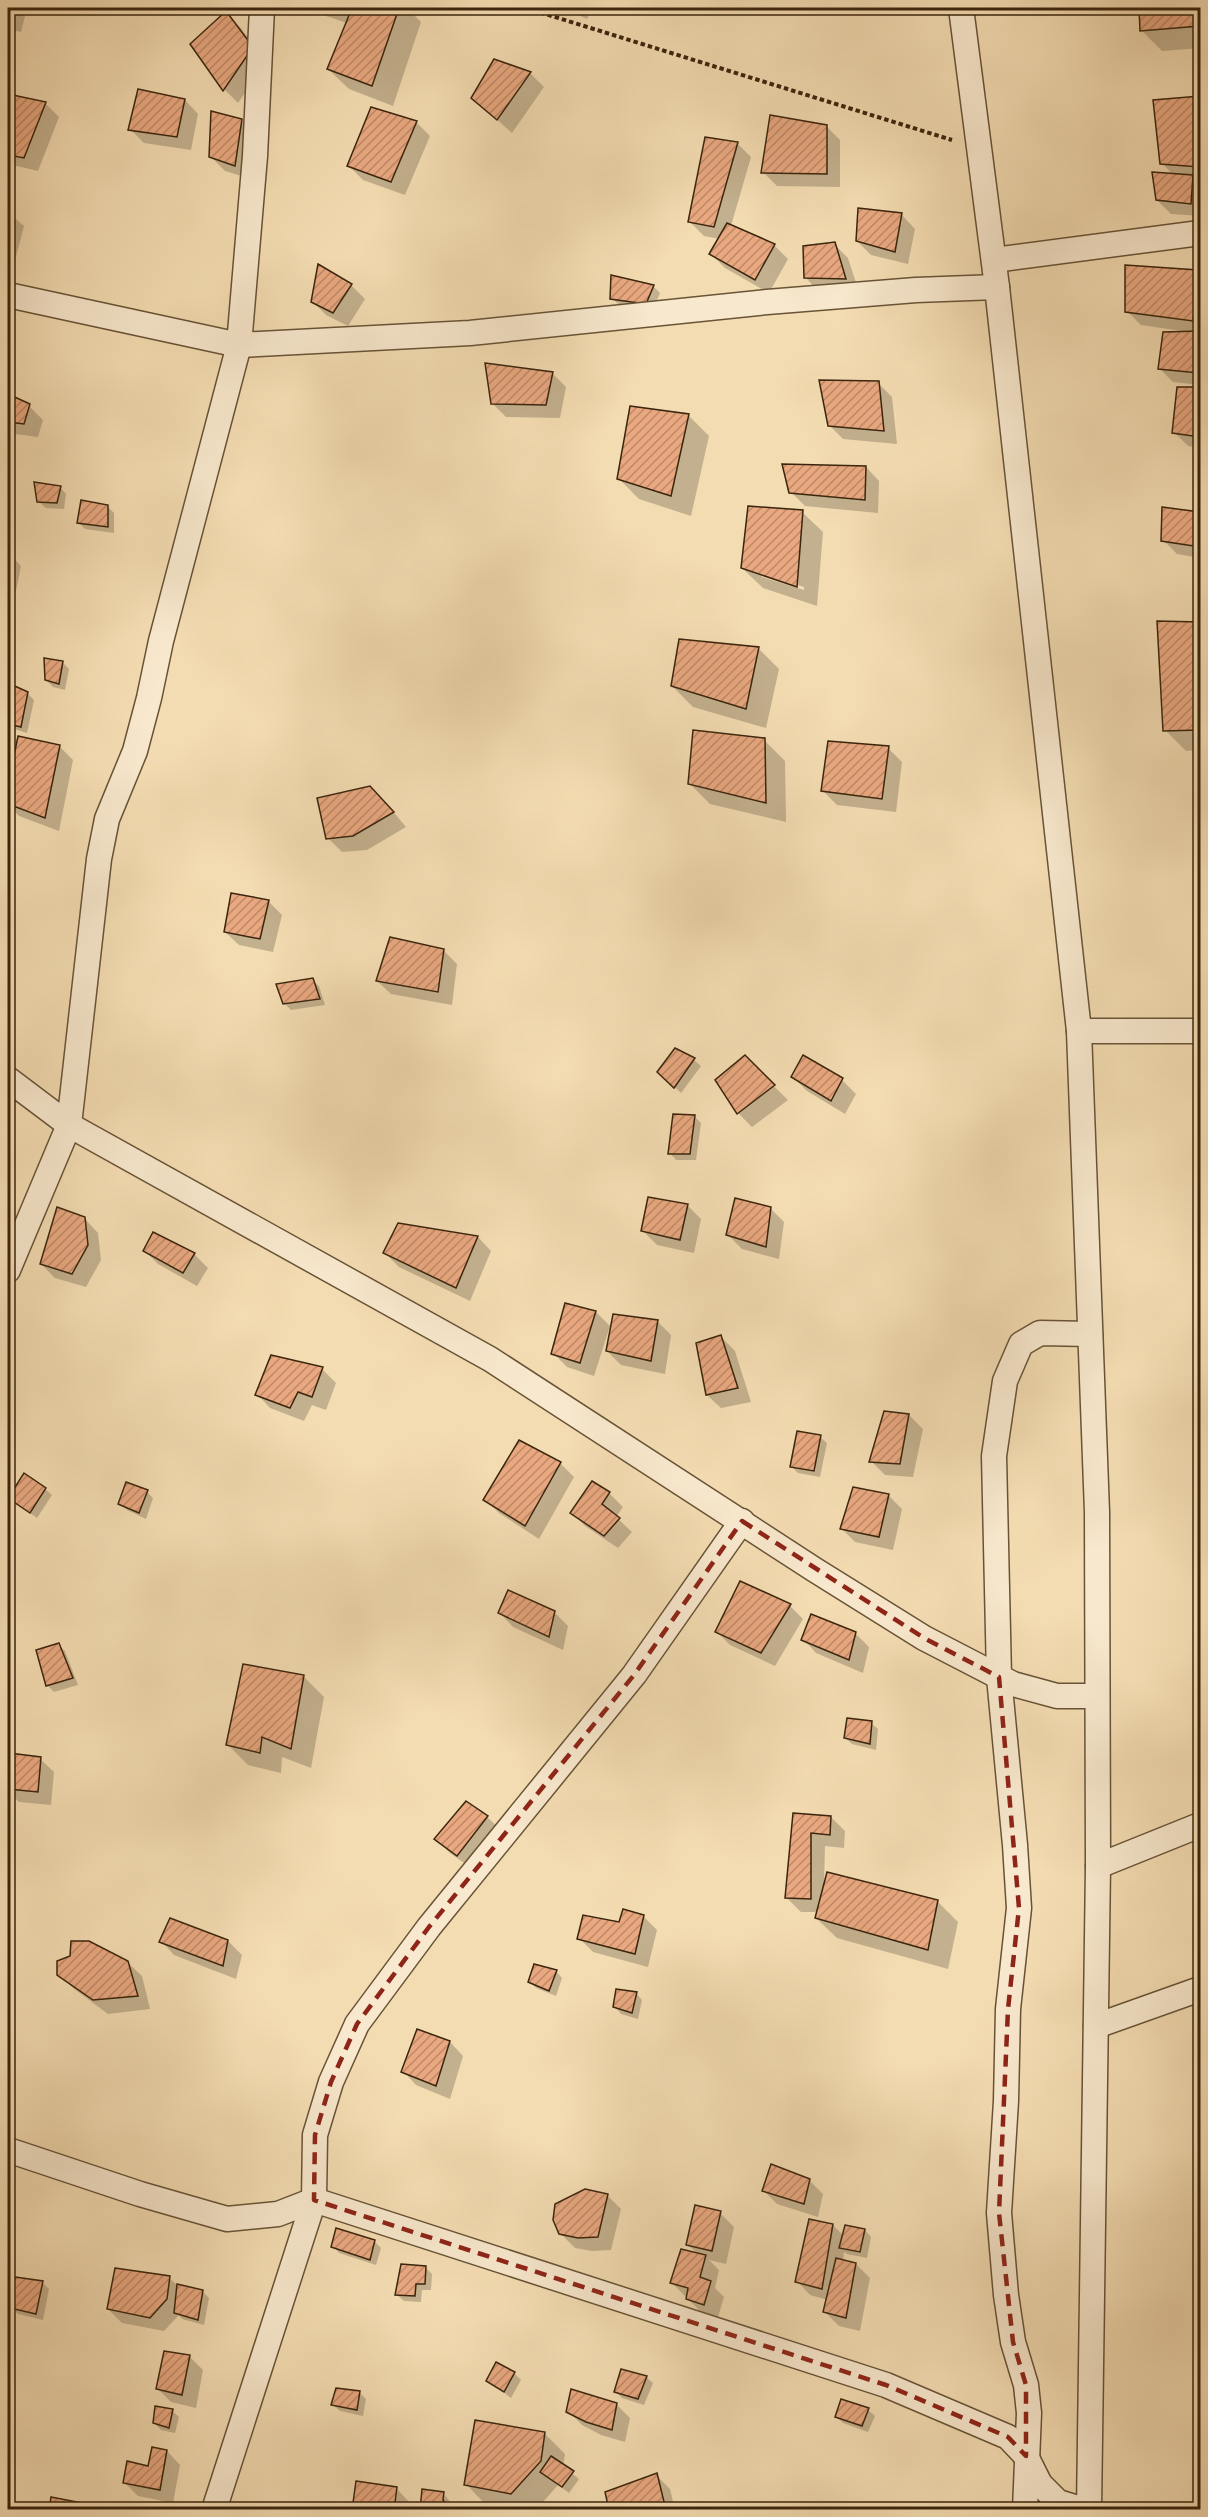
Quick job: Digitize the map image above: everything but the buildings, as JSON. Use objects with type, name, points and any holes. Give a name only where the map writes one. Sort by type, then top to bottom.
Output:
[{"type":"street","points":[[8,1270],[69,1125],[99,859],[107,819],[135,751],[164,630],[239,345],[255,156],[262,8]]},
{"type":"street","points":[[8,2150],[228,2219],[278,2214],[314,2200],[886,2385],[1008,2437],[1026,2456],[1040,2484],[1058,2502],[1086,2510],[1098,1866],[1097,1512],[1079,1031],[994,260],[961,8]]},
{"type":"street","points":[[994,260],[1200,233]]},
{"type":"street","points":[[8,295],[239,345],[470,333],[768,302],[916,290],[997,287]]},
{"type":"street","points":[[1079,1031],[1200,1031]]},
{"type":"street","points":[[8,1078],[69,1125],[490,1359],[924,1638],[1013,1684],[1057,1696],[1096,1696]]},
{"type":"street","points":[[1025,2510],[1029,2413],[1026,2385],[1013,2342],[1006,2295],[999,2213],[1006,2101],[1008,2009],[1019,1908],[999,1677],[994,1456],[1005,1381],[1021,1344],[1040,1333],[1090,1334]]},
{"type":"street","points":[[214,2510],[314,2200],[315,2135],[331,2082],[357,2024],[429,1927],[634,1676],[742,1521]]},
{"type":"street","points":[[1098,1866],[1200,1825]]},
{"type":"street","points":[[1096,2026],[1200,1989]]},
{"type":"path","points":[[526,8],[980,149]]},
{"type":"highlighted area","points":[[742,1521],[924,1638],[999,1677],[1019,1908],[1008,2009],[999,2213],[1013,2342],[1026,2385],[1026,2456],[1008,2437],[886,2385],[314,2200],[315,2135],[331,2082],[357,2024],[429,1927],[634,1675]]}]
